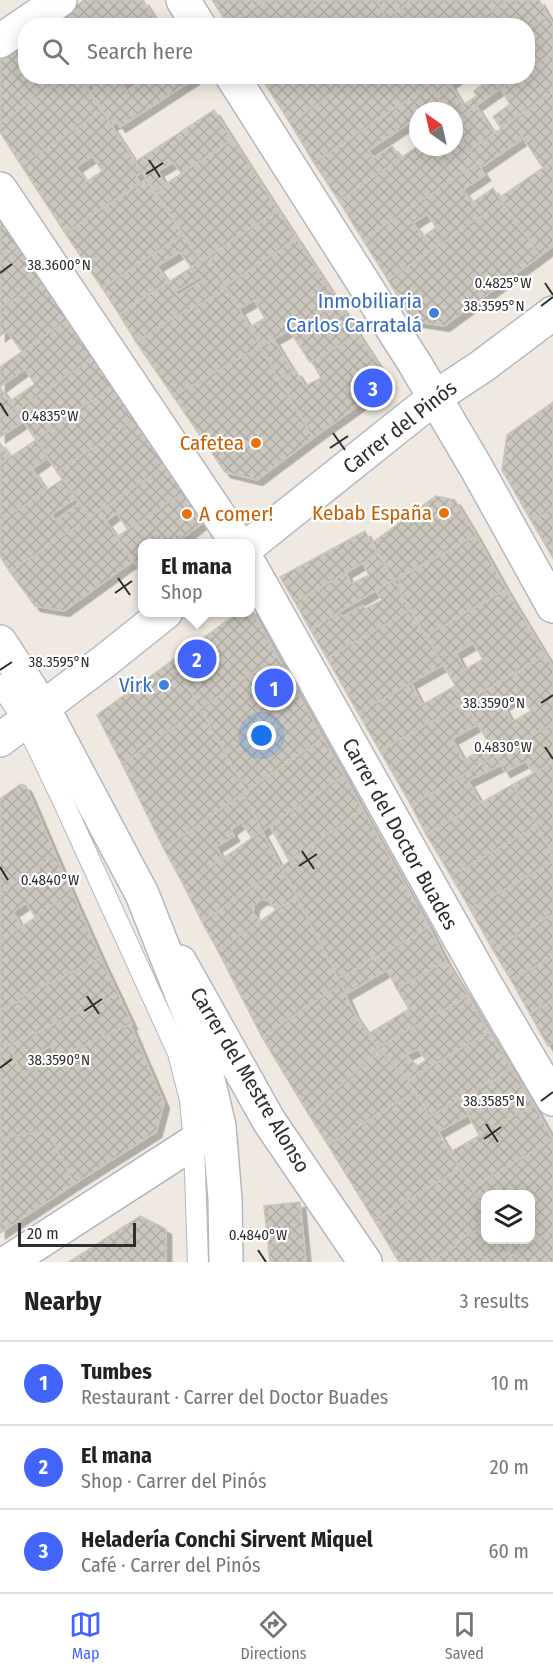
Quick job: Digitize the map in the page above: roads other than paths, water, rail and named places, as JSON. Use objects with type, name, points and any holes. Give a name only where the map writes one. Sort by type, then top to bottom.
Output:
[{"type":"street","points":[[34,18],[60,0]]},
{"type":"street","points":[[183,0],[195,18]]},
{"type":"street","points":[[0,41],[18,29]]},
{"type":"street","points":[[237,84],[477,469],[553,606]]},
{"type":"street","points":[[0,189],[235,539]]},
{"type":"street","name":"Carrer del Pinós","points":[[255,541],[434,398],[553,313]]},
{"type":"street","name":"Carrer del Doctor Buades","points":[[255,574],[553,1100]]},
{"type":"street","points":[[23,723],[160,617]]},
{"type":"street","name":"Carrer del Mestre Alonso","points":[[0,642],[23,723],[142,894],[269,1121],[364,1262]]},
{"type":"street","name":"Carrer del Mestre Alonso","points":[[142,894],[197,1033],[207,1134]]},
{"type":"street","points":[[8,1262],[207,1134],[225,1199],[226,1262]]},
{"type":"lane","name":"Carrer del Mestre Alonso","points":[[0,685],[23,723],[112,906],[178,1053],[190,1100],[207,1134]]},
{"type":"lane","points":[[198,1262],[207,1134]]},
{"type":"place","name":"Inmobiliaria Carlos Carratalá","points":[[434,313]]},
{"type":"place","name":"Heladería Conchi Sirvent Miquel","points":[[373,388]]},
{"type":"place","name":"Cafetea","points":[[256,443]]},
{"type":"place","name":"Kebab España","points":[[444,513]]},
{"type":"place","name":"A comer!","points":[[187,514]]},
{"type":"place","name":"El mana","points":[[197,659]]},
{"type":"place","name":"Virk","points":[[164,685]]},
{"type":"place","name":"Tumbes","points":[[274,688]]}]
